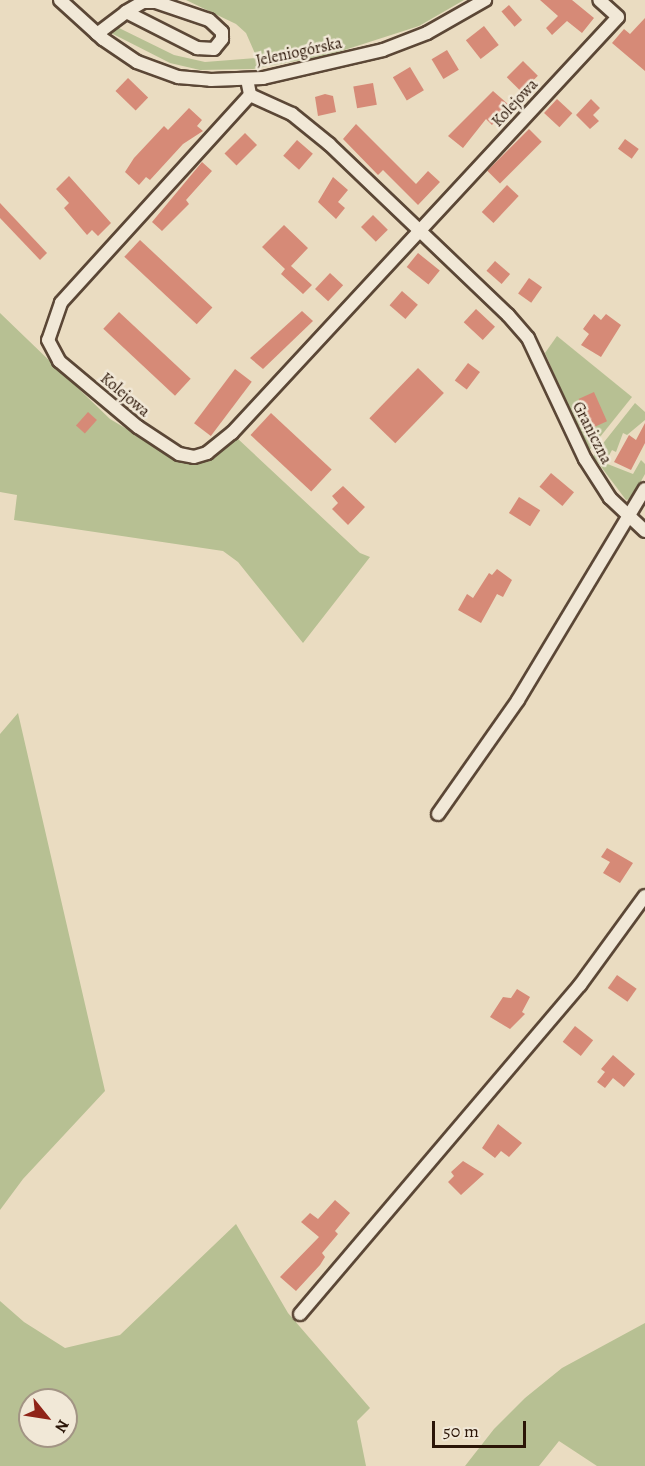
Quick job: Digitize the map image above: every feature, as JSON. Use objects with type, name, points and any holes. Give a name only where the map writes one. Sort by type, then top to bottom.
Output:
[{"type":"street","name":"Jeleniogórska","points":[[60,0],[98,34],[155,70],[211,80],[247,79],[308,69],[383,50],[427,33],[485,0]]},
{"type":"street","name":"Kolejowa","points":[[250,95],[60,303],[48,340],[51,352],[138,427],[179,454],[194,457],[207,453],[232,433],[618,17],[598,0]]},
{"type":"street","points":[[98,34],[126,12],[142,2],[156,2],[209,20],[222,32],[222,39],[213,49],[197,48],[126,12]]},
{"type":"street","points":[[247,79],[250,95],[292,114],[311,129],[420,230]]},
{"type":"street","name":"Graniczna","points":[[420,230],[528,338],[585,459],[609,498],[645,531]]},
{"type":"street","points":[[438,814],[518,700],[645,489]]},
{"type":"street","points":[[300,1314],[580,985],[645,896]]},
{"type":"green space","points":[[186,0],[464,0],[419,26],[329,55],[253,69],[200,70],[170,63],[111,33],[117,27],[174,55],[205,62],[257,58],[246,33],[236,24]]},
{"type":"green space","points":[[0,313],[110,419],[172,456],[193,462],[213,459],[237,438],[360,553],[370,557],[303,643],[238,562],[223,551],[14,520],[17,495],[0,492]]},
{"type":"green space","points":[[557,336],[632,397],[588,452],[545,353]]},
{"type":"green space","points":[[635,403],[645,412],[645,420],[627,435],[623,433],[616,452],[612,450],[605,463],[633,474],[641,460],[645,464],[645,474],[631,499],[626,500],[593,456]]},
{"type":"green space","points":[[18,713],[105,1091],[23,1179],[0,1210],[0,734]]},
{"type":"green space","points":[[236,1224],[288,1313],[370,1408],[357,1421],[366,1466],[0,1466],[0,1301],[24,1322],[65,1348],[120,1335]]},
{"type":"green space","points":[[645,1323],[645,1466],[597,1466],[559,1441],[539,1466],[465,1466],[494,1429],[525,1398],[562,1368]]},
{"type":"building","points":[[540,0],[572,0],[594,18],[582,33],[567,21],[552,35],[546,28],[558,16]]},
{"type":"building","points":[[509,5],[522,20],[515,27],[501,12]]},
{"type":"building","points":[[645,18],[645,71],[612,43],[624,29],[630,34]]},
{"type":"building","points":[[484,26],[499,45],[481,59],[466,40]]},
{"type":"building","points":[[447,50],[459,70],[443,79],[432,59]]},
{"type":"building","points":[[523,61],[538,76],[522,92],[507,77]]},
{"type":"building","points":[[410,67],[424,90],[407,100],[393,77]]},
{"type":"building","points":[[128,78],[148,97],[136,110],[115,91]]},
{"type":"building","points":[[373,83],[377,105],[357,108],[353,86]]},
{"type":"building","points":[[493,91],[509,105],[492,125],[486,119],[463,148],[448,136]]},
{"type":"building","points":[[325,94],[333,96],[336,112],[318,116],[315,97]]},
{"type":"building","points":[[557,99],[572,113],[559,127],[544,113]]},
{"type":"building","points":[[591,99],[600,108],[593,115],[599,121],[590,129],[576,115]]},
{"type":"building","points":[[189,108],[202,120],[197,126],[203,131],[183,144],[150,180],[146,177],[139,185],[125,172],[134,158],[164,126],[168,130]]},
{"type":"building","points":[[356,124],[416,184],[428,171],[440,182],[418,205],[383,170],[378,175],[343,139]]},
{"type":"building","points":[[529,129],[542,142],[500,183],[487,171]]},
{"type":"building","points":[[245,133],[257,145],[237,166],[224,154]]},
{"type":"building","points":[[625,139],[639,149],[632,159],[618,149]]},
{"type":"building","points":[[297,140],[313,154],[299,170],[283,156]]},
{"type":"building","points":[[202,162],[212,171],[186,200],[189,204],[162,231],[152,222]]},
{"type":"building","points":[[69,176],[111,223],[98,236],[92,230],[87,235],[64,208],[69,203],[56,189]]},
{"type":"building","points":[[333,177],[348,190],[338,202],[345,208],[336,219],[318,202]]},
{"type":"building","points":[[507,185],[519,196],[493,223],[482,212]]},
{"type":"building","points":[[0,203],[47,253],[40,260],[0,218]]},
{"type":"building","points":[[373,215],[388,230],[376,242],[361,227]]},
{"type":"building","points":[[284,225],[308,248],[291,266],[312,285],[303,294],[281,274],[285,269],[262,247]]},
{"type":"building","points":[[140,240],[212,308],[197,324],[124,257]]},
{"type":"building","points":[[418,253],[440,271],[428,285],[407,267]]},
{"type":"building","points":[[495,261],[510,274],[502,284],[486,271]]},
{"type":"building","points":[[330,273],[343,285],[328,301],[315,289]]},
{"type":"building","points":[[529,278],[542,287],[531,303],[518,294]]},
{"type":"building","points":[[402,291],[418,305],[405,319],[390,305]]},
{"type":"building","points":[[476,309],[495,327],[483,340],[464,322]]},
{"type":"building","points":[[302,311],[313,321],[263,369],[250,358]]},
{"type":"building","points":[[119,312],[191,379],[175,396],[103,329]]},
{"type":"building","points":[[594,314],[601,320],[606,314],[621,325],[601,357],[581,345],[589,334],[583,329]]},
{"type":"building","points":[[468,363],[480,372],[467,390],[455,381]]},
{"type":"building","points":[[418,368],[444,393],[395,443],[369,418]]},
{"type":"building","points":[[235,369],[252,382],[211,436],[194,423]]},
{"type":"building","points":[[594,392],[607,421],[591,428],[578,399]]},
{"type":"building","points":[[88,412],[97,420],[85,433],[76,425]]},
{"type":"building","points":[[271,413],[332,470],[311,492],[251,435]]},
{"type":"building","points":[[645,423],[645,443],[631,470],[614,462],[629,435],[636,440]]},
{"type":"building","points":[[551,473],[574,492],[562,506],[539,487]]},
{"type":"building","points":[[343,486],[365,507],[348,525],[332,509],[338,503],[332,496]]},
{"type":"building","points":[[519,497],[540,510],[530,526],[509,513]]},
{"type":"building","points":[[497,569],[512,580],[503,597],[497,594],[481,623],[458,610],[467,594],[473,598],[489,573],[492,575]]},
{"type":"building","points":[[607,848],[633,863],[620,883],[603,873],[610,862],[601,857]]},
{"type":"building","points":[[617,975],[637,989],[627,1002],[608,988]]},
{"type":"building","points":[[517,989],[530,997],[522,1012],[525,1014],[510,1029],[490,1017],[503,997],[511,998]]},
{"type":"building","points":[[575,1026],[593,1040],[581,1056],[563,1042]]},
{"type":"building","points":[[613,1055],[635,1074],[624,1087],[613,1078],[605,1088],[597,1082],[605,1072],[601,1069]]},
{"type":"building","points":[[498,1124],[522,1143],[509,1157],[501,1151],[495,1158],[482,1148]]},
{"type":"building","points":[[463,1161],[484,1174],[461,1195],[448,1182],[454,1176],[451,1172]]},
{"type":"building","points":[[335,1200],[350,1213],[335,1231],[338,1234],[322,1253],[325,1257],[320,1265],[296,1291],[280,1277],[319,1237],[301,1222],[310,1213],[318,1219]]}]
